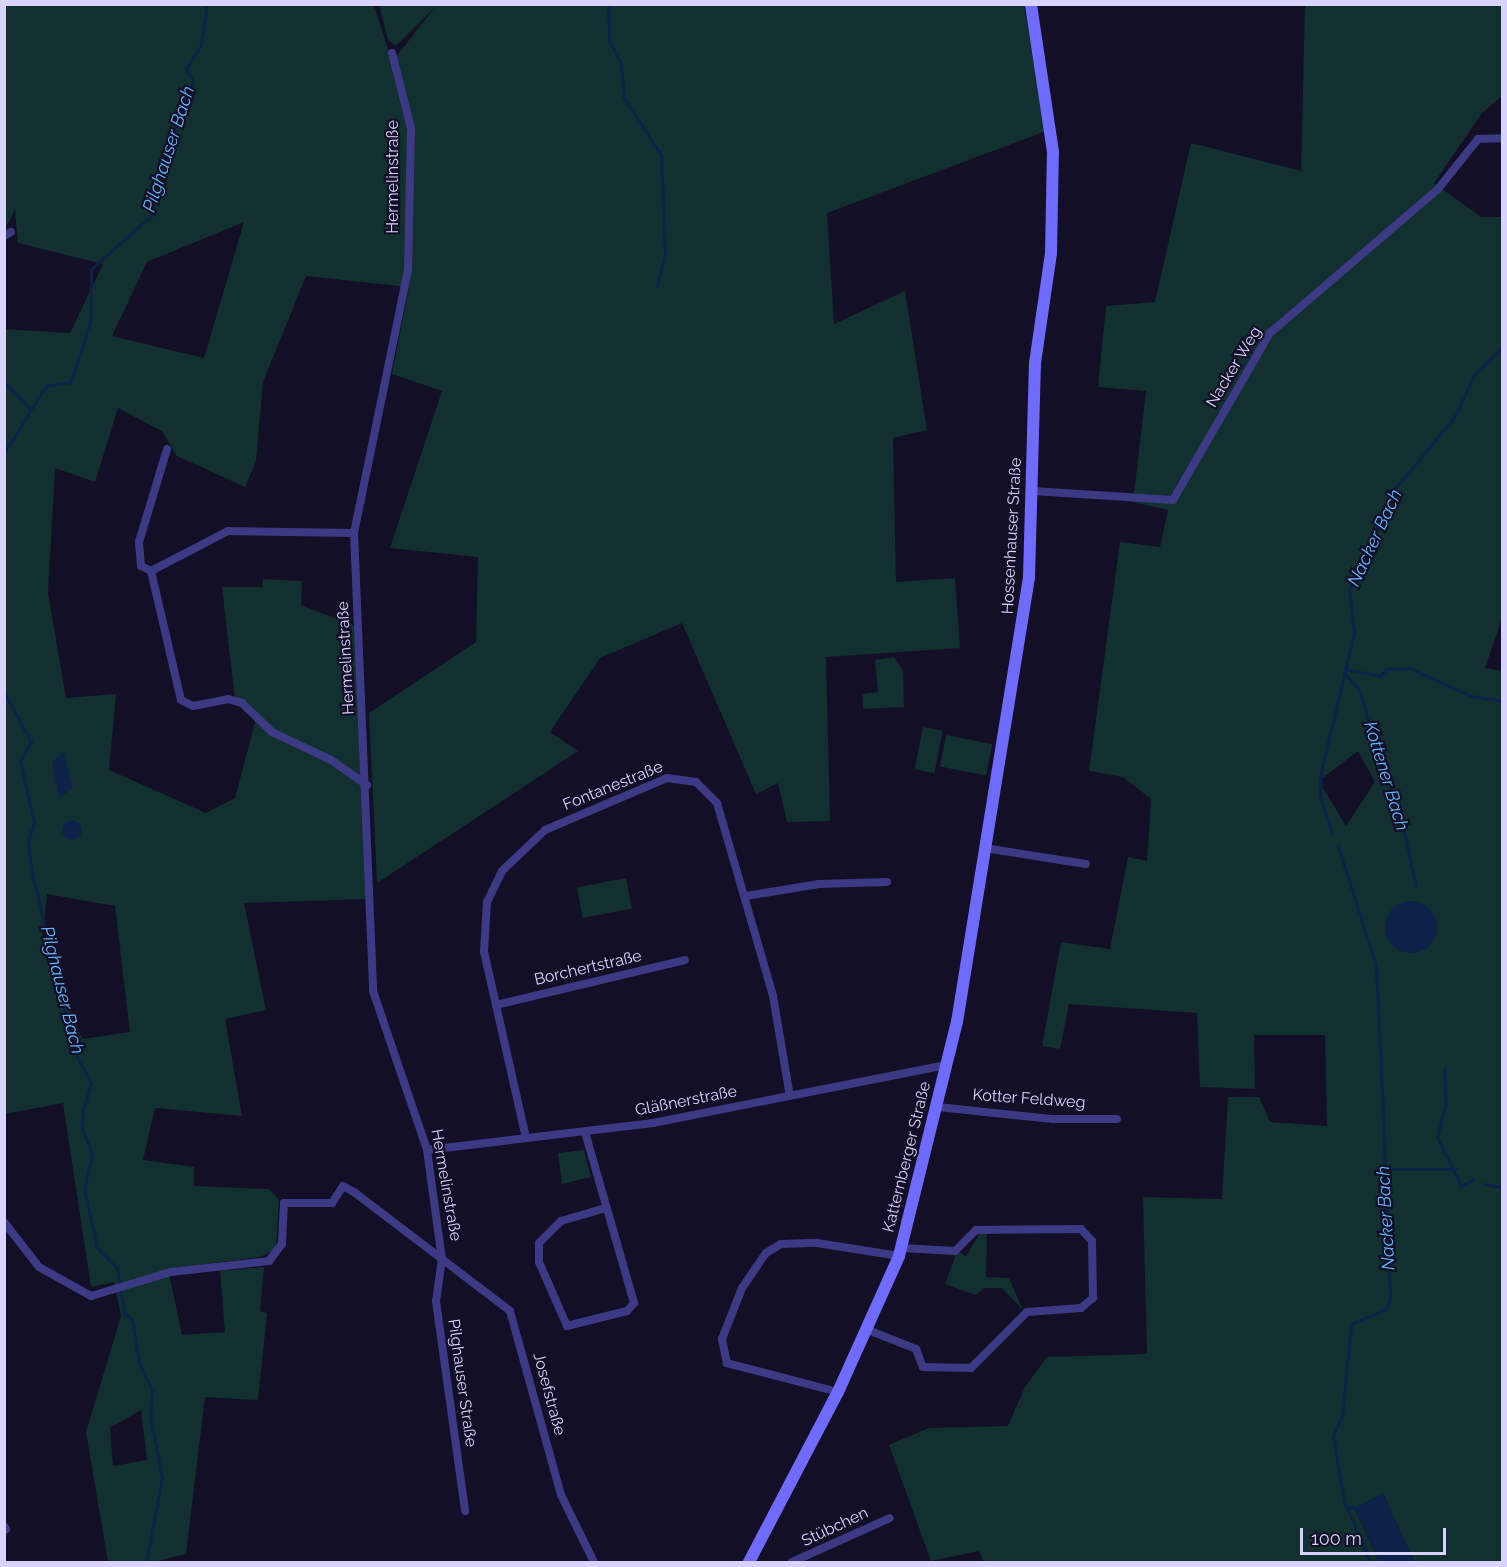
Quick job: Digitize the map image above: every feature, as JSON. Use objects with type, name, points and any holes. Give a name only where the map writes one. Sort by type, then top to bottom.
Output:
[{"type":"street","name":"Hossenhauser Straße","points":[[947,1065],[1023,624],[1033,491],[1035,363],[1051,254],[1053,152],[1031,4]]},
{"type":"street","name":"Hermelinstraße","points":[[392,53],[411,128],[408,270],[354,533],[367,786],[374,1000],[427,1150],[442,1259]]},
{"type":"street","name":"Nacker Weg","points":[[1033,491],[1173,500],[1274,329],[1438,189],[1478,139],[1503,138]]},
{"type":"street","points":[[151,571],[141,566],[139,542],[167,449]]},
{"type":"street","points":[[151,571],[228,531],[354,533]]},
{"type":"street","points":[[151,571],[181,700],[193,706],[228,699],[242,703],[272,732],[331,760],[367,786]]},
{"type":"street","name":"Fontanestraße","points":[[526,1138],[483,952],[492,888],[521,849],[545,830],[667,778],[696,782],[717,803],[746,896],[773,996],[790,1096]]},
{"type":"street","points":[[984,848],[1086,864]]},
{"type":"street","points":[[746,896],[819,884],[887,882]]},
{"type":"street","name":"Borchertstraße","points":[[496,1005],[685,960]]},
{"type":"street","name":"Gläßnerstraße","points":[[427,1150],[585,1132],[790,1096],[947,1065]]},
{"type":"street","name":"Katternberger Straße","points":[[748,1563],[838,1392],[868,1330],[900,1252],[947,1065]]},
{"type":"street","name":"Kotter Feldweg","points":[[938,1107],[1053,1119],[1117,1119]]},
{"type":"street","points":[[585,1132],[606,1208],[633,1306],[567,1326],[539,1262],[539,1243],[561,1221],[606,1208]]},
{"type":"street","name":"Josefstraße","points":[[4,1222],[39,1267],[72,1290],[86,1296],[121,1291],[171,1272],[275,1259],[282,1244],[284,1203],[332,1203],[343,1186],[510,1311],[561,1495],[594,1563]]},
{"type":"street","points":[[868,1330],[916,1349],[923,1367],[971,1368],[1027,1312],[1081,1308],[1093,1298],[1092,1241],[1081,1229],[976,1230],[955,1251],[900,1252]]},
{"type":"street","name":"Katternberger Straße","points":[[838,1392],[732,1369],[722,1340],[742,1288],[766,1253],[781,1244],[817,1243],[900,1252]]},
{"type":"street","name":"Pilghauser Straße","points":[[442,1259],[436,1301],[465,1511]]},
{"type":"street","name":"Stübchen","points":[[792,1563],[890,1518]]},
{"type":"green space","points":[[5,5],[374,5],[392,62],[435,7],[396,46],[388,40],[379,5],[1024,5],[1046,131],[827,213],[834,324],[905,291],[927,430],[893,438],[896,582],[955,578],[960,648],[826,657],[830,821],[787,822],[778,783],[756,794],[682,623],[600,658],[550,732],[578,751],[377,883],[369,713],[476,642],[478,557],[390,548],[442,391],[392,374],[409,287],[306,276],[263,382],[256,461],[245,487],[177,456],[162,431],[118,408],[95,482],[55,468],[48,593],[66,698],[116,694],[109,770],[206,813],[235,798],[256,719],[235,700],[222,587],[262,587],[263,579],[302,581],[301,605],[355,626],[368,899],[244,903],[266,1010],[225,1019],[242,1116],[155,1108],[143,1160],[194,1167],[194,1186],[269,1189],[279,1200],[276,1249],[260,1257],[168,1269],[182,1335],[225,1332],[220,1271],[264,1267],[260,1311],[267,1313],[258,1400],[205,1397],[186,1554],[154,1562],[108,1562],[86,1432],[121,1316],[114,1282],[91,1287],[63,1103],[5,1114],[4,329],[70,333],[103,264],[18,243],[15,210],[5,229]],"holes":[[[244,222],[204,358],[112,336],[147,262]],[[47,894],[115,906],[130,1032],[82,1039],[42,942]],[[141,1410],[147,1460],[113,1466],[110,1428]]]},
{"type":"green space","points":[[1305,5],[1502,5],[1502,96],[1482,113],[1434,183],[1481,217],[1502,217],[1502,618],[1485,668],[1502,671],[1502,1562],[1414,1562],[1383,1493],[1355,1509],[1379,1562],[984,1562],[979,1551],[931,1561],[889,1445],[929,1428],[1008,1426],[1025,1387],[1047,1357],[1147,1354],[1143,1197],[1222,1199],[1228,1097],[1259,1097],[1270,1122],[1327,1126],[1325,1035],[1254,1035],[1255,1089],[1200,1087],[1197,1013],[1069,1004],[1060,1049],[1042,1046],[1061,942],[1110,949],[1128,857],[1147,861],[1151,799],[1123,777],[1089,771],[1120,542],[1160,547],[1168,510],[1133,502],[1146,391],[1098,387],[1106,306],[1155,302],[1191,143],[1301,171]],"holes":[[[1358,751],[1375,782],[1346,826],[1319,781]],[[1405,902],[1429,946],[1415,953],[1400,951],[1386,933],[1391,911]]]},
{"type":"green space","points":[[894,657],[903,670],[904,707],[863,709],[862,694],[878,692],[875,660]]},
{"type":"green space","points":[[923,727],[943,731],[934,773],[915,769]]},
{"type":"green space","points":[[946,735],[992,744],[986,775],[940,766]]},
{"type":"green space","points":[[626,878],[632,908],[583,918],[577,888]]},
{"type":"green space","points":[[584,1150],[591,1177],[562,1184],[558,1153]]},
{"type":"green space","points":[[979,1234],[987,1234],[986,1277],[1009,1278],[1023,1310],[1002,1288],[984,1288],[976,1295],[945,1284],[956,1255],[959,1251],[966,1257]]},
{"type":"water","points":[[63,752],[73,788],[59,798],[52,762]]},
{"type":"water","points":[[72,820],[79,823],[82,830],[79,837],[72,840],[65,837],[62,830],[65,823]]},
{"type":"water","points":[[1411,901],[1421,903],[1429,909],[1435,917],[1437,927],[1435,937],[1429,945],[1421,951],[1411,953],[1401,951],[1393,945],[1387,937],[1385,927],[1387,917],[1393,909],[1401,903]]},
{"type":"water","points":[[1383,1493],[1414,1562],[1379,1562],[1355,1508]]},
{"type":"waterway","name":"Pilghauser Bach","points":[[4,453],[46,386],[71,382],[91,318],[91,269],[152,215],[154,187],[193,81],[186,69],[201,45],[207,4]]},
{"type":"waterway","points":[[608,4],[609,40],[621,64],[624,98],[661,155],[665,254],[657,286]]},
{"type":"waterway","name":"Nacker Bach","points":[[1332,833],[1320,796],[1321,772],[1354,632],[1349,589],[1393,491],[1455,416],[1474,375],[1502,347]]},
{"type":"waterway","points":[[4,382],[29,408]]},
{"type":"waterway","name":"Pilghauser Bach","points":[[4,511],[4,523]]},
{"type":"waterway","name":"Pilghauser Bach","points":[[4,649],[4,672]]},
{"type":"waterway","points":[[1345,669],[1380,676],[1386,669],[1409,668],[1471,696],[1502,701]]},
{"type":"waterway","name":"Kottener Bach","points":[[1344,673],[1359,689],[1385,779],[1396,796],[1416,886]]},
{"type":"waterway","name":"Pilghauser Bach","points":[[4,692],[31,742],[20,761],[34,822],[28,842],[31,868],[73,1049],[91,1083],[83,1109],[82,1129],[92,1154],[84,1188],[97,1248],[117,1268],[124,1312],[132,1320],[139,1363],[152,1390],[150,1416],[162,1478],[146,1562]]},
{"type":"waterway","name":"Nacker Bach","points":[[1338,846],[1376,965],[1383,1115],[1390,1299],[1386,1309],[1351,1324],[1342,1415],[1333,1436],[1344,1501],[1370,1562]]},
{"type":"waterway","name":"Kottener Bach","points":[[1444,1068],[1446,1103],[1437,1137],[1461,1186],[1473,1180]]},
{"type":"waterway","name":"Kottener Bach","points":[[1384,1169],[1457,1169]]},
{"type":"waterway","name":"Kottener Bach","points":[[1485,1184],[1502,1187]]},
{"type":"waterway","name":"Nacker Bach","points":[[1346,1506],[1355,1508]]}]
